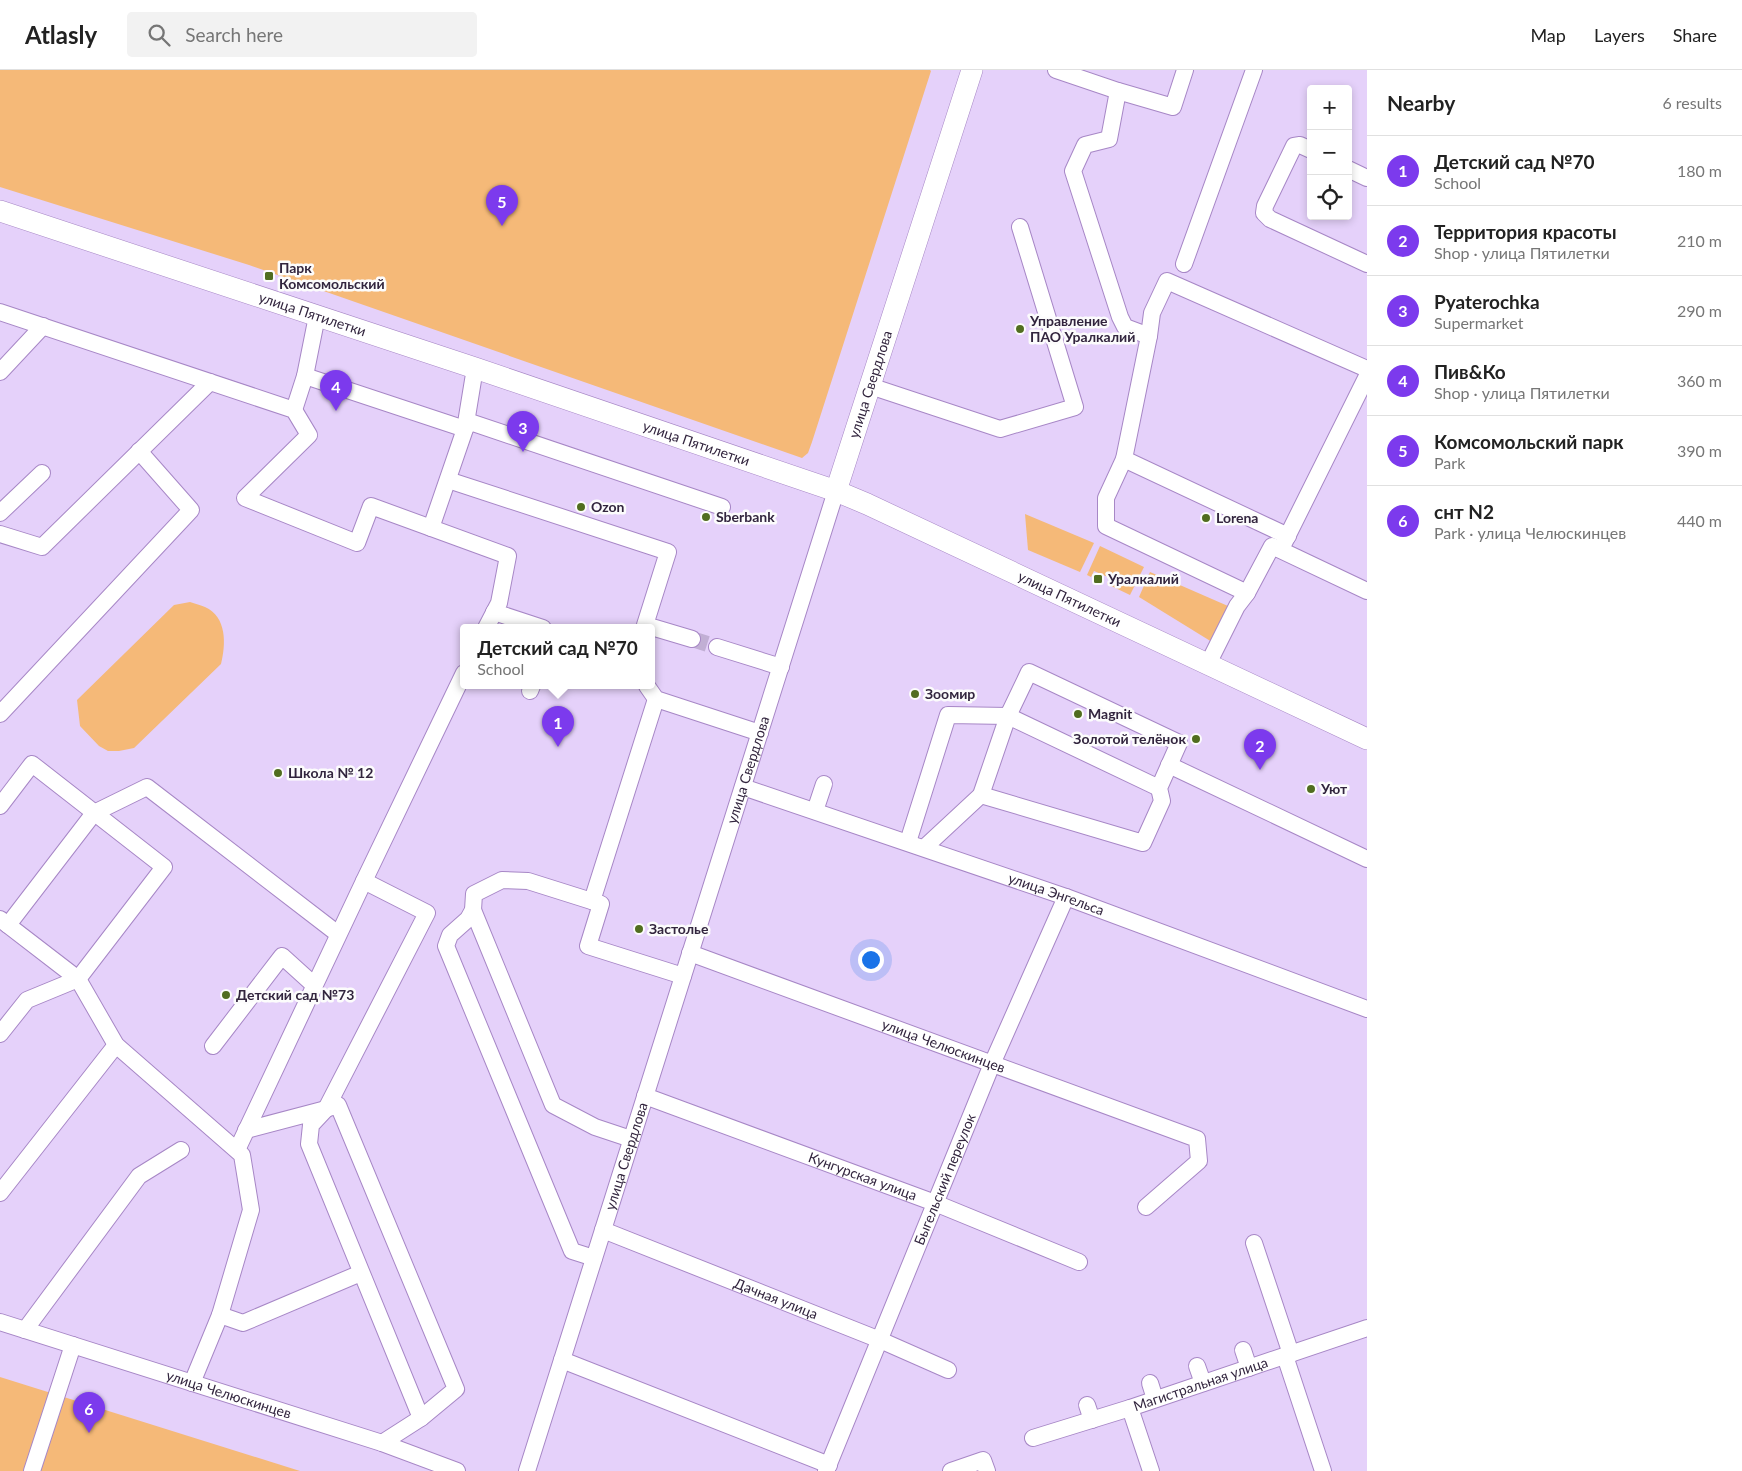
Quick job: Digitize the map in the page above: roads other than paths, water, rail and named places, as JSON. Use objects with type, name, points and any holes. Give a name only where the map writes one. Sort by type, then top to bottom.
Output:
[{"type":"main road","name":"улица Свердлова","points":[[836,491],[972,70]]},
{"type":"main road","name":"улица Пятилетки","points":[[0,211],[475,368],[836,491],[1367,739]]},
{"type":"street","points":[[1056,70],[1173,107],[1185,70]]},
{"type":"street","points":[[1184,264],[1254,70]]},
{"type":"street","points":[[1118,91],[1109,138],[1085,145],[1073,171],[1120,318],[1125,327],[1149,336]]},
{"type":"street","points":[[1307,148],[1300,145],[1294,146],[1264,206],[1264,213],[1270,219],[1367,264]]},
{"type":"street","points":[[1352,170],[1367,178]]},
{"type":"street","points":[[870,386],[1000,429],[1075,406],[1020,227]]},
{"type":"street","points":[[1247,593],[1106,526],[1106,498],[1124,459],[1152,313],[1167,281],[1367,368]]},
{"type":"street","points":[[0,312],[294,410],[309,435],[245,498],[357,543],[371,506],[508,556],[499,603],[488,624]]},
{"type":"street","points":[[294,410],[305,376],[317,316]]},
{"type":"street","points":[[0,372],[43,326]]},
{"type":"street","points":[[431,528],[466,425],[475,368]]},
{"type":"street","points":[[305,376],[466,425],[722,507]]},
{"type":"street","points":[[1208,664],[1237,606],[1247,593],[1272,546],[1284,543],[1367,376]]},
{"type":"street","points":[[0,534],[42,547],[210,382]]},
{"type":"street","points":[[0,714],[191,510],[139,451]]},
{"type":"street","points":[[1124,459],[1284,543],[1367,591]]},
{"type":"street","points":[[0,512],[42,473]]},
{"type":"street","points":[[448,480],[668,552],[645,624]]},
{"type":"street","name":"улица Свердлова","points":[[526,1471],[836,491]]},
{"type":"street","points":[[494,612],[531,624]]},
{"type":"street","points":[[655,628],[692,639]]},
{"type":"street","points":[[717,647],[780,667]]},
{"type":"street","points":[[925,847],[981,795],[1008,716],[1029,672],[1179,743],[1158,788],[1162,801],[1143,843],[981,795]]},
{"type":"street","points":[[237,1150],[338,934],[460,681]]},
{"type":"street","points":[[592,901],[652,692],[760,732]]},
{"type":"street","points":[[908,842],[948,715],[1008,716],[1158,788]]},
{"type":"street","points":[[0,806],[32,764],[164,867],[78,978],[27,1000],[0,1034]]},
{"type":"street","points":[[1169,765],[1367,859]]},
{"type":"street","points":[[815,811],[824,784]]},
{"type":"street","points":[[192,1383],[220,1315],[251,1210],[242,1155],[116,1045],[78,978],[4,922],[94,813],[147,787],[338,934]]},
{"type":"street","name":"улица Энгельса","points":[[743,787],[925,847],[1066,897],[1367,1009]]},
{"type":"street","points":[[364,880],[427,913],[326,1109],[311,1125],[309,1144],[421,1418]]},
{"type":"street","points":[[594,1258],[572,1251],[446,946],[450,935],[468,919],[473,910],[474,894],[502,880],[528,881],[601,904],[588,946],[683,976]]},
{"type":"street","name":"Быгельский переулок","points":[[562,1360],[828,1468],[992,1064],[1066,897]]},
{"type":"street","points":[[473,910],[553,1104],[595,1128],[632,1139]]},
{"type":"street","name":"улица Челюскинцев","points":[[690,952],[1197,1139],[1199,1161],[1146,1208]]},
{"type":"street","points":[[213,1046],[282,956],[314,985]]},
{"type":"street","points":[[0,1193],[116,1045]]},
{"type":"street","name":"Кунгурская улица","points":[[645,1096],[935,1204],[1078,1262]]},
{"type":"street","points":[[246,1130],[338,1106],[456,1389],[421,1418],[382,1443]]},
{"type":"street","points":[[25,1330],[139,1176],[181,1150]]},
{"type":"street","name":"Дачная улица","points":[[603,1230],[880,1340],[948,1370]]},
{"type":"street","points":[[1254,1244],[1323,1471]]},
{"type":"street","points":[[220,1315],[243,1324],[361,1273]]},
{"type":"street","name":"улица Челюскинцев","points":[[0,1322],[382,1443],[457,1471]]},
{"type":"street","name":"Магистральная улица","points":[[1033,1438],[1089,1412],[1130,1408],[1367,1328]]},
{"type":"street","points":[[32,1471],[73,1345]]},
{"type":"street","points":[[1243,1350],[1249,1368]]},
{"type":"street","points":[[1197,1366],[1203,1383]]},
{"type":"street","points":[[1150,1383],[1155,1399]]},
{"type":"street","points":[[1130,1408],[1151,1471]]},
{"type":"street","points":[[951,1471],[985,1465]]},
{"type":"tunnel","points":[[692,639],[717,647]]},
{"type":"place","name":"Комсомольский парк","points":[[502,226]]},
{"type":"place","name":"Парк Комсомольский","points":[[269,276]]},
{"type":"place","name":"Управление ПАО Уралкалий","points":[[1020,329]]},
{"type":"place","name":"Пив&Ко","points":[[336,411]]},
{"type":"place","name":"Pyaterochka","points":[[523,452]]},
{"type":"place","name":"Ozon","points":[[581,507]]},
{"type":"place","name":"Sberbank","points":[[706,517]]},
{"type":"place","name":"Lorena","points":[[1206,518]]},
{"type":"place","name":"Уралкалий","points":[[1098,579]]},
{"type":"place","name":"Зоомир","points":[[915,694]]},
{"type":"place","name":"Magnit","points":[[1078,714]]},
{"type":"place","name":"Золотой телёнок","points":[[1196,739]]},
{"type":"place","name":"Детский сад №70","points":[[558,747]]},
{"type":"place","name":"Территория красоты","points":[[1260,770]]},
{"type":"place","name":"Школа № 12","points":[[278,773]]},
{"type":"place","name":"Уют","points":[[1311,789]]},
{"type":"place","name":"Застолье","points":[[639,929]]},
{"type":"place","name":"Детский сад №73","points":[[226,995]]},
{"type":"place","name":"снт N2","points":[[89,1433]]}]
